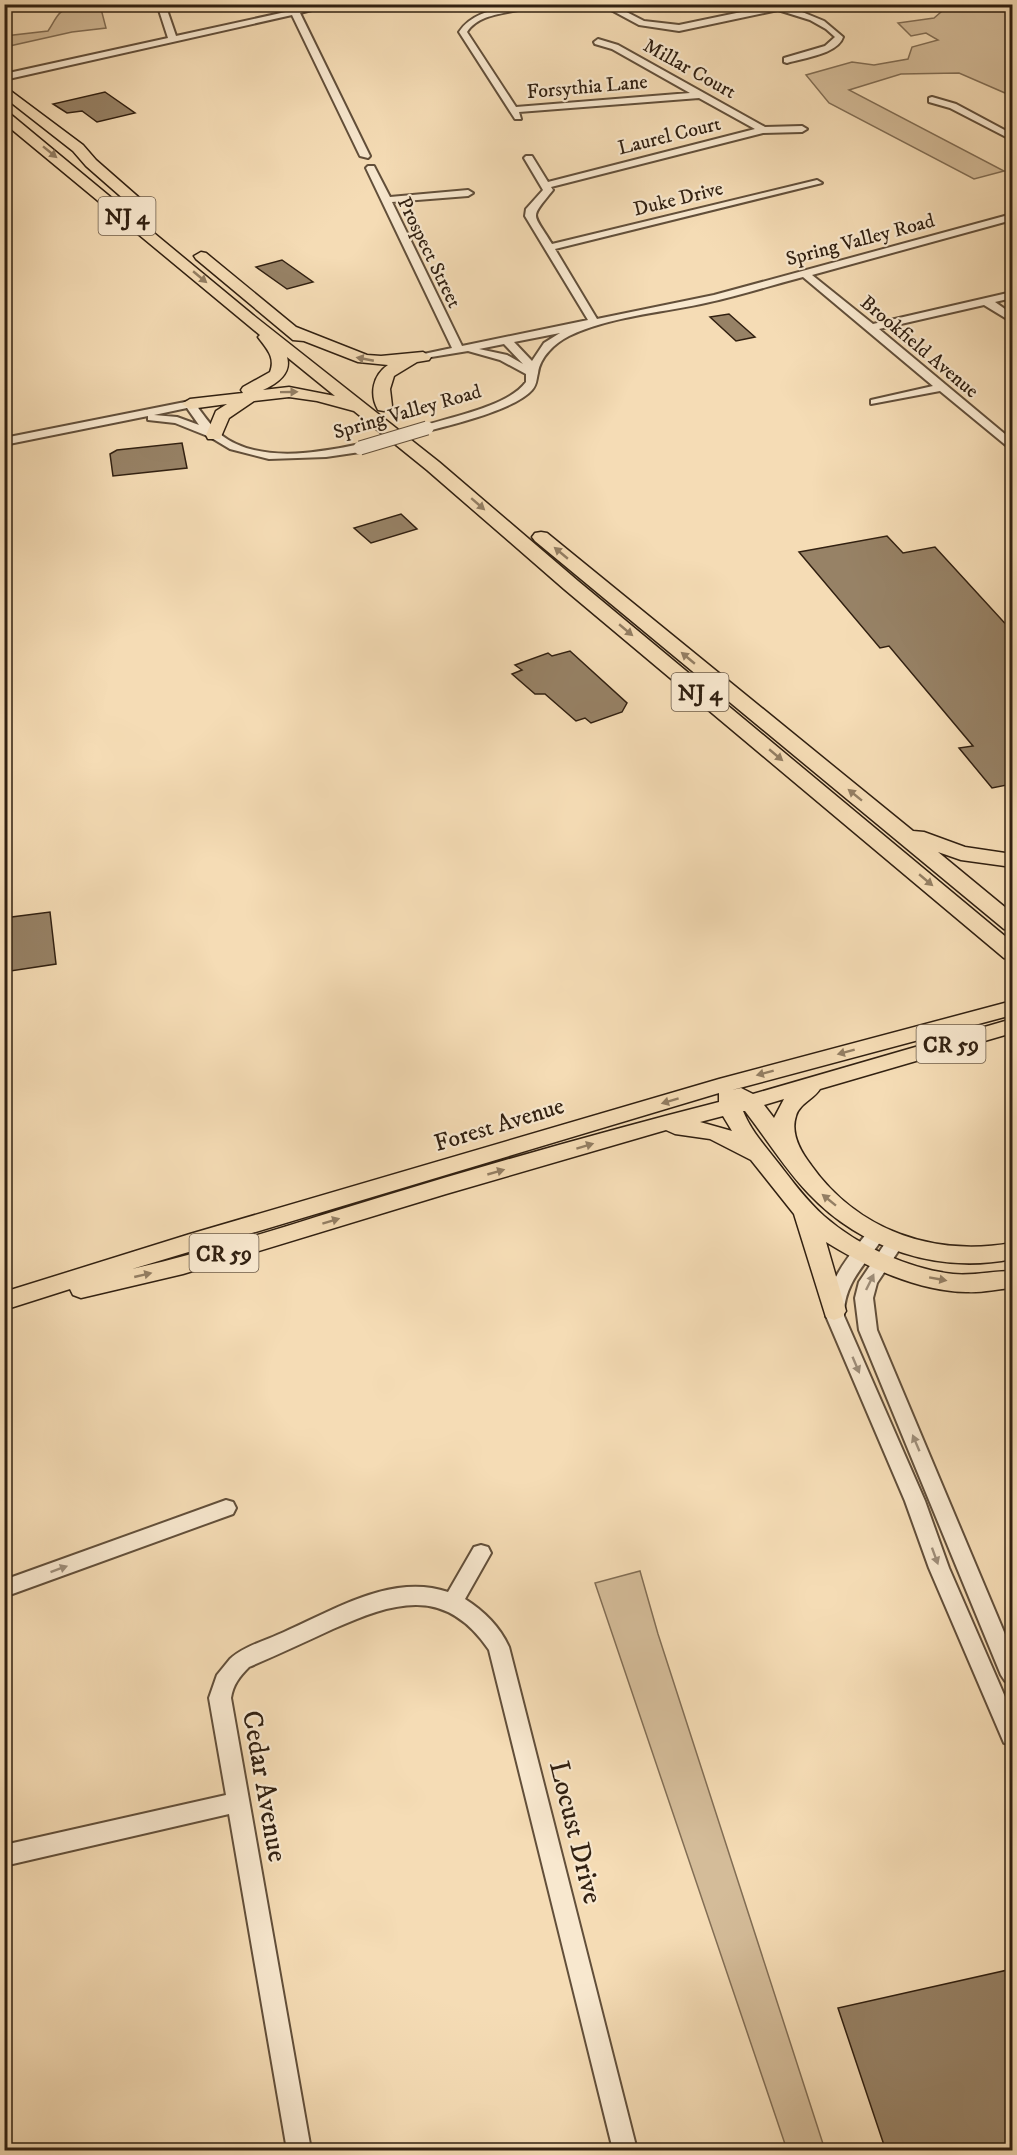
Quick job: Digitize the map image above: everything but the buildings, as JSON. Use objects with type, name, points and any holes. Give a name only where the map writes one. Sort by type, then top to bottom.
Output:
[{"type":"highway","points":[[4,90],[78,148],[91,163]]},
{"type":"highway","name":"NJ 4","points":[[4,100],[68,150],[91,163],[150,214]]},
{"type":"highway","name":"NJ 4","points":[[4,116],[248,318],[366,410],[1012,953]]},
{"type":"highway","name":"NJ 4","points":[[190,247],[1012,924]]},
{"type":"highway","points":[[190,404],[245,392],[278,375],[281,366],[279,353],[248,318]]},
{"type":"highway","points":[[291,330],[364,359],[381,361],[423,357]]},
{"type":"highway","points":[[384,406],[381,393],[384,377],[394,368],[423,357]]},
{"type":"highway","points":[[190,404],[281,392],[306,393],[366,410]]},
{"type":"highway","points":[[214,435],[220,418],[225,412],[251,397]]},
{"type":"highway","points":[[900,832],[961,853],[1012,860]]},
{"type":"main road","name":"Forest Avenue","points":[[4,1301],[190,1242],[726,1084],[1012,1008]]},
{"type":"main road","name":"Forest Avenue","points":[[4,1307],[183,1266],[650,1127],[739,1105],[1012,1026]]},
{"type":"main road","points":[[789,1153],[782,1120],[789,1106],[817,1083]]},
{"type":"main road","points":[[726,1084],[739,1105],[761,1156],[817,1224],[872,1256],[925,1276],[965,1284],[1012,1279]]},
{"type":"main road","points":[[739,1105],[789,1153],[819,1192],[886,1238],[949,1255],[978,1257],[1012,1251]]},
{"type":"main road","points":[[650,1127],[694,1127],[718,1133],[761,1156]]},
{"type":"main road","points":[[802,1207],[821,1259],[834,1311]]},
{"type":"street","points":[[161,4],[173,40]]},
{"type":"street","points":[[4,77],[173,40],[294,9],[331,4]]},
{"type":"street","name":"Forsythia Lane","points":[[532,4],[479,18],[467,24],[463,32],[516,114],[699,94]]},
{"type":"street","points":[[604,4],[642,23],[669,28],[689,27],[794,4]]},
{"type":"street","points":[[294,9],[365,156]]},
{"type":"street","points":[[771,9],[795,11],[832,30],[839,37],[838,41],[830,47],[787,60]]},
{"type":"street","name":"Millar Court","points":[[598,42],[615,47],[763,130]]},
{"type":"street","points":[[932,100],[953,106],[1012,137]]},
{"type":"street","name":"Laurel Court","points":[[547,185],[763,130],[802,129]]},
{"type":"street","points":[[529,158],[547,185],[546,194],[530,212],[530,216],[594,322]]},
{"type":"street","name":"Prospect Street","points":[[371,168],[459,350]]},
{"type":"street","name":"Duke Drive","points":[[548,248],[817,183]]},
{"type":"street","points":[[385,200],[468,193]]},
{"type":"street","name":"Spring Valley Road","points":[[423,357],[715,298],[1012,217]]},
{"type":"street","name":"Brookfield Avenue","points":[[805,274],[1012,445]]},
{"type":"street","points":[[871,328],[1012,295]]},
{"type":"street","points":[[986,301],[1012,319]]},
{"type":"street","name":"Spring Valley Road","points":[[190,404],[214,435],[237,448],[272,454],[317,455],[360,448],[428,428],[513,398],[530,386],[531,376],[540,353],[547,345],[594,322]]},
{"type":"street","points":[[506,340],[523,357],[531,376]]},
{"type":"street","points":[[459,350],[503,357],[515,362],[531,376]]},
{"type":"street","points":[[875,402],[943,387]]},
{"type":"street","points":[[4,442],[190,404]]},
{"type":"street","points":[[121,418],[170,419],[214,435]]},
{"type":"street","points":[[886,1238],[838,1291],[834,1311],[915,1501],[939,1568],[1012,1736]]},
{"type":"street","points":[[872,1256],[864,1298],[868,1330],[1012,1675]]},
{"type":"street","points":[[4,1589],[226,1508]]},
{"type":"street","points":[[453,1602],[481,1553]]},
{"type":"street","name":"Cedar Avenue","points":[[299,2151],[220,1698],[223,1684],[230,1671],[242,1661],[368,1604],[389,1597],[412,1594],[453,1602]]},
{"type":"street","name":"Locust Drive","points":[[453,1602],[475,1615],[490,1630],[500,1647],[626,2151]]},
{"type":"street","points":[[4,1856],[238,1802]]},
{"type":"shaded area","points":[[75,4],[100,5],[106,28],[72,32],[5,47],[5,36],[48,31],[60,13]]},
{"type":"shaded area","points":[[1012,5],[1012,96],[959,73],[901,74],[849,90],[1004,171],[974,179],[829,103],[806,75],[852,62],[874,65],[908,59],[912,47],[938,40],[926,33],[911,36],[898,23],[934,18],[948,6]]},
{"type":"shaded area","points":[[640,1571],[658,1634],[825,2150],[787,2150],[595,1583]]}]
